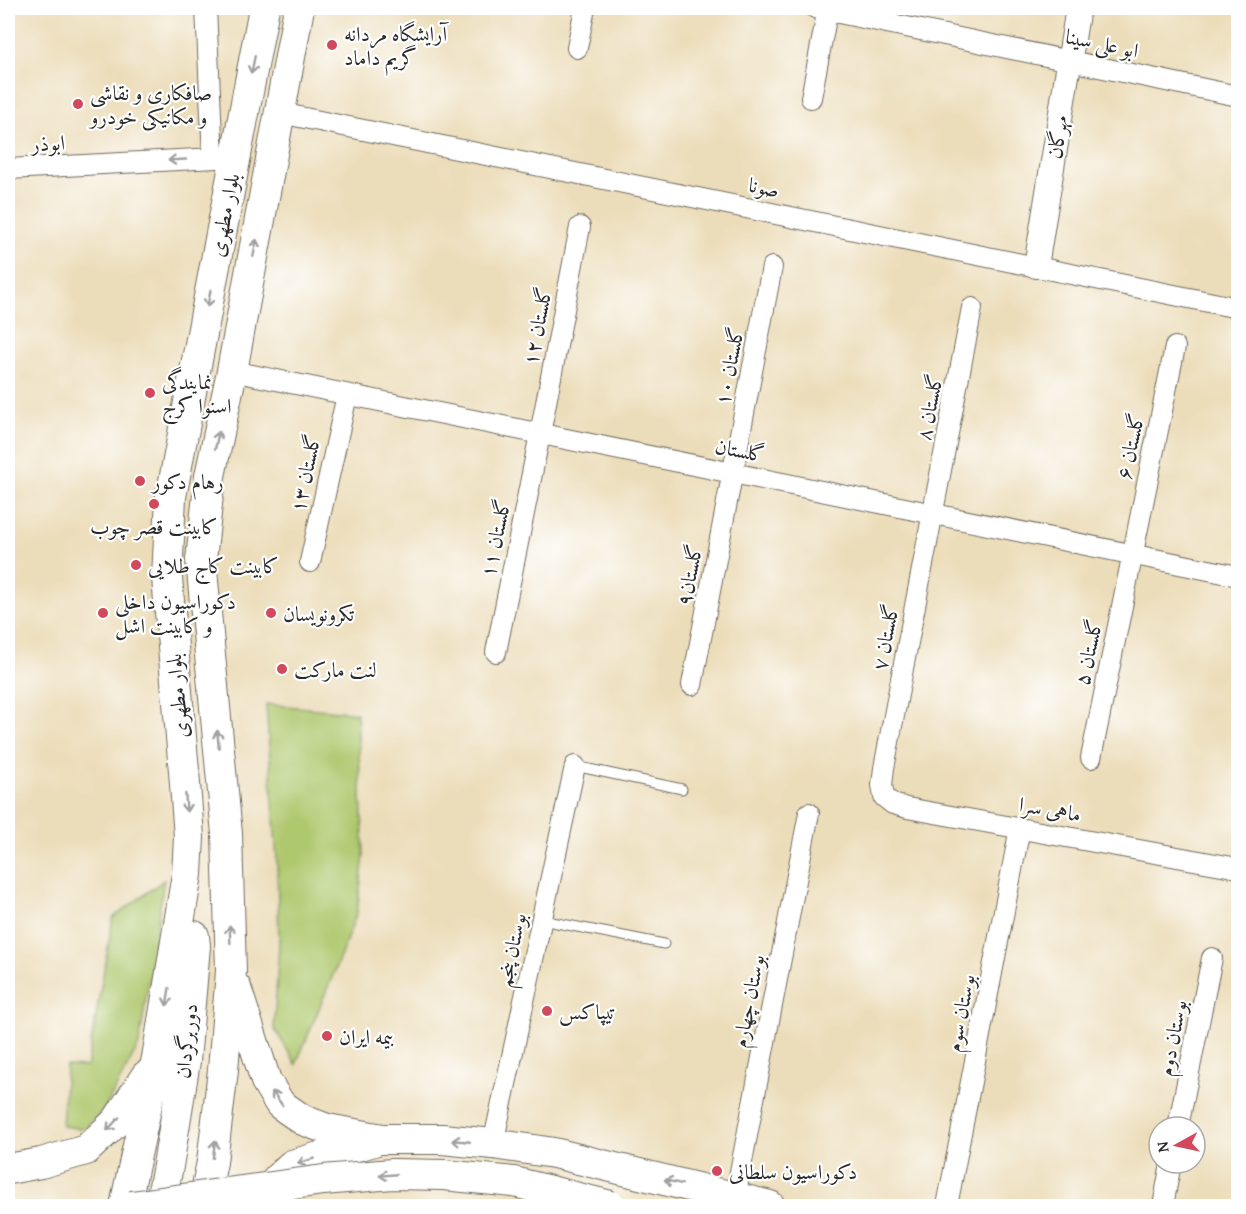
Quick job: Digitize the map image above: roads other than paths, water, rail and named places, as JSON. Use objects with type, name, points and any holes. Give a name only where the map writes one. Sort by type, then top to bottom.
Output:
[{"type":"main road","name":"بلوار مطهری","points":[[125,1206],[157,1058],[187,874],[189,837],[167,578],[171,497],[224,158],[264,8]]},
{"type":"main road","name":"بلوار مطهری","points":[[203,1206],[212,1162],[223,1070],[231,971],[227,834],[201,560],[210,476],[232,371],[299,8]]},
{"type":"main road","name":"دوربرگردان","points":[[160,1206],[185,1061],[195,946],[187,874]]},
{"type":"main road","points":[[231,971],[266,1081],[280,1104],[303,1120],[327,1129],[383,1139],[442,1139],[554,1153],[770,1206]]},
{"type":"main road","points":[[8,1169],[41,1163],[86,1150],[117,1121],[157,1058]]},
{"type":"main road","points":[[271,1206],[277,1179],[292,1165],[383,1139]]},
{"type":"main road","points":[[131,1206],[323,1180],[392,1174],[444,1175],[514,1182],[611,1206]]},
{"type":"street","points":[[206,8],[224,158]]},
{"type":"street","points":[[577,48],[585,8]]},
{"type":"street","points":[[811,98],[824,8]]},
{"type":"street","name":"ابو علی سینا","points":[[824,8],[1239,96]]},
{"type":"street","name":"مهرگان","points":[[1035,266],[1078,8]]},
{"type":"street","name":"صونا","points":[[280,113],[1239,308]]},
{"type":"street","name":"ابوذر","points":[[8,169],[224,158]]},
{"type":"street","name":"گلستان ۱۲","points":[[540,434],[580,227]]},
{"type":"street","name":"گلستان ۱۰","points":[[733,473],[772,267]]},
{"type":"street","name":"گلستان ۸","points":[[933,514],[972,308]]},
{"type":"street","name":"گلستان ۶","points":[[1132,555],[1174,347]]},
{"type":"street","name":"گلستان","points":[[232,371],[1239,576]]},
{"type":"street","name":"گلستان ۱۳","points":[[310,562],[347,395]]},
{"type":"street","name":"گلستان ۱۱","points":[[496,652],[540,434]]},
{"type":"street","name":"گلستان۹","points":[[692,685],[733,473]]},
{"type":"street","name":"گلستان ۷","points":[[884,768],[933,514]]},
{"type":"street","name":"گلستان ۵","points":[[1090,758],[1132,555]]},
{"type":"street","name":"بوستان پنجم","points":[[493,1144],[575,766]]},
{"type":"street","name":"ماهی سرا","points":[[884,768],[882,785],[884,797],[893,804],[1239,868]]},
{"type":"street","name":"بوستان چهارم","points":[[735,1198],[809,813]]},
{"type":"street","name":"بوستان سوم","points":[[946,1206],[1020,828]]},
{"type":"street","name":"بوستان دوم","points":[[1180,1115],[1212,958]]},
{"type":"street","points":[[1163,1206],[1169,1175]]},
{"type":"lane","points":[[575,766],[682,789]]},
{"type":"lane","points":[[542,920],[664,944]]},
{"type":"place","name":"آرایشگاه مردانه گریم داماد","points":[[332,45]]},
{"type":"place","name":"صافکاری و نقاشی و مکانیکی خودرو","points":[[78,104]]},
{"type":"place","name":"نمایندگی اسنوا کرج","points":[[150,393]]},
{"type":"place","name":"رهام دکور","points":[[140,481]]},
{"type":"place","name":"کابینت قصر چوب","points":[[154,504]]},
{"type":"place","name":"کابینت کاج طلایی","points":[[136,565]]},
{"type":"place","name":"دکوراسیون داخلی و کابینت اشل","points":[[103,613]]},
{"type":"place","name":"تکرونویسان","points":[[271,613]]},
{"type":"place","name":"لنت مارکت","points":[[282,669]]},
{"type":"place","name":"تیپاکس","points":[[547,1011]]},
{"type":"place","name":"بیمه ایران","points":[[327,1036]]},
{"type":"place","name":"دکوراسیون سلطانی","points":[[717,1171]]}]
